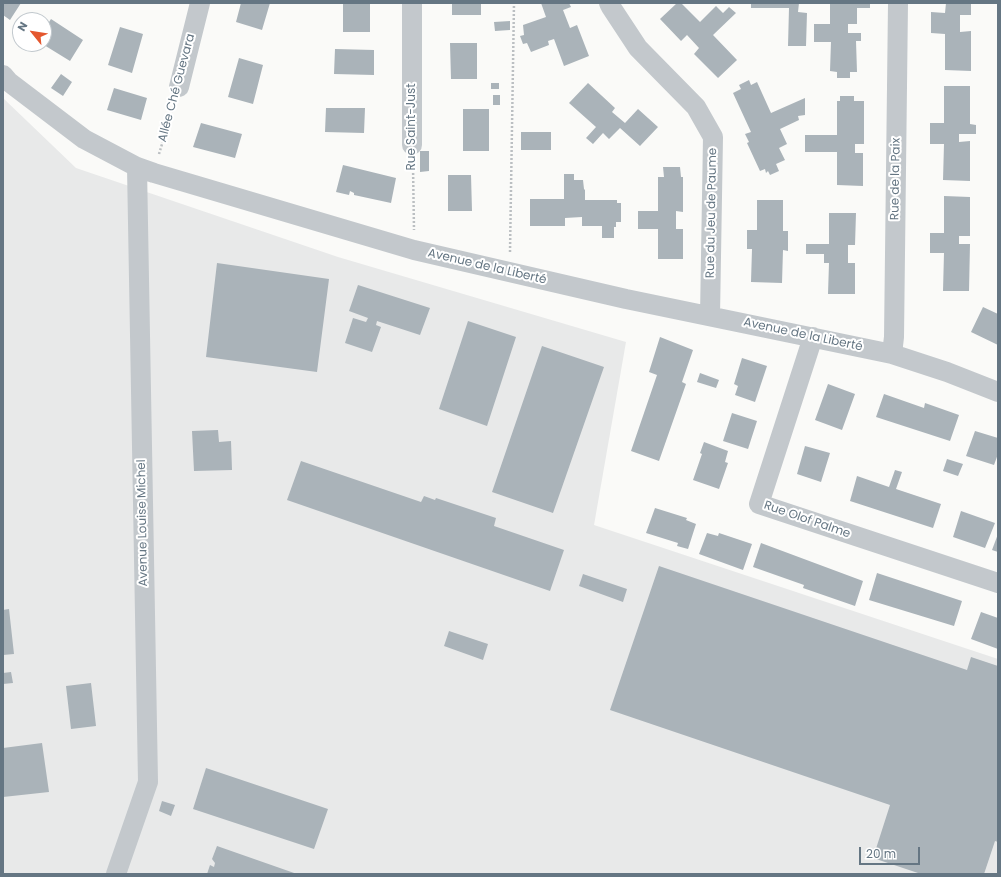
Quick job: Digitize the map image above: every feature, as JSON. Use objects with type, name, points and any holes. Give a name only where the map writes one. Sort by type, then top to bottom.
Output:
[{"type":"street","name":"Allée Ché Guevara","points":[[179,86],[200,3]]},
{"type":"street","name":"Rue Saint-Just","points":[[412,3],[412,145]]},
{"type":"street","name":"Rue du Jeu de Paume","points":[[609,3],[610,7],[638,48],[696,107],[713,137],[710,316]]},
{"type":"street","name":"Rue de la Paix","points":[[892,354],[894,337],[898,3]]},
{"type":"street","name":"Avenue de la Liberté","points":[[3,75],[8,82],[84,139],[145,170],[414,250],[626,299],[892,354],[947,372],[998,392]]},
{"type":"street","name":"Avenue Louise Michel","points":[[116,874],[148,782],[145,170]]},
{"type":"street","name":"Rue Olof Palme","points":[[814,337],[759,504],[998,583]]},
{"type":"path","points":[[510,272],[514,3]]},
{"type":"path","name":"Allée Ché Guevara","points":[[145,170],[179,86]]},
{"type":"path","name":"Rue Saint-Just","points":[[412,145],[414,250]]},
{"type":"shaded area","points":[[3,98],[76,168],[338,257],[626,342],[594,525],[998,659],[998,874],[3,874]]},
{"type":"building","points":[[3,3],[21,3],[15,12],[12,12],[10,20],[3,15]]},
{"type":"building","points":[[241,3],[270,3],[262,30],[236,22]]},
{"type":"building","points":[[343,3],[370,3],[370,32],[343,32]]},
{"type":"building","points":[[452,3],[481,3],[481,15],[452,15]]},
{"type":"building","points":[[541,3],[569,3],[571,7],[563,10],[570,28],[577,25],[589,56],[564,66],[554,39],[548,41],[549,45],[531,52],[527,43],[523,44],[520,36],[524,35],[523,25],[546,17]]},
{"type":"building","points":[[677,3],[681,3],[700,22],[716,6],[723,13],[729,7],[736,13],[713,35],[737,60],[718,78],[694,54],[699,48],[687,35],[681,41],[660,19]]},
{"type":"building","points":[[751,3],[799,3],[798,12],[807,13],[806,46],[788,46],[789,8],[751,8]]},
{"type":"building","points":[[830,3],[870,3],[870,8],[857,8],[857,24],[848,24],[848,33],[861,33],[861,41],[856,41],[857,72],[850,72],[850,78],[837,78],[837,72],[830,71],[831,42],[814,42],[814,24],[830,24]]},
{"type":"building","points":[[946,3],[971,3],[971,15],[960,15],[960,32],[971,31],[971,71],[945,70],[945,34],[931,33],[931,12],[945,13]]},
{"type":"building","points":[[52,20],[83,40],[70,61],[52,50]]},
{"type":"building","points":[[510,21],[510,30],[495,31],[494,22]]},
{"type":"building","points":[[120,27],[143,34],[132,73],[108,65]]},
{"type":"building","points":[[450,43],[477,43],[477,79],[451,79]]},
{"type":"building","points":[[335,49],[374,50],[374,75],[334,74]]},
{"type":"building","points":[[239,58],[263,65],[253,104],[228,97]]},
{"type":"building","points":[[61,74],[72,82],[63,96],[51,88]]},
{"type":"building","points":[[749,80],[751,85],[757,82],[771,113],[805,98],[805,115],[798,116],[799,120],[780,129],[787,144],[779,148],[785,160],[776,164],[779,171],[770,175],[768,171],[766,173],[765,169],[760,171],[747,143],[749,142],[745,134],[751,132],[733,93],[741,89],[739,85]]},
{"type":"building","points":[[491,83],[499,83],[499,89],[491,89]]},
{"type":"building","points":[[588,83],[615,108],[612,112],[625,123],[638,109],[658,127],[640,146],[620,128],[609,139],[603,133],[593,144],[586,138],[596,127],[569,103]]},
{"type":"building","points":[[944,86],[970,86],[970,124],[976,125],[976,134],[959,134],[959,142],[970,141],[970,181],[943,180],[944,144],[930,144],[930,123],[944,123]]},
{"type":"building","points":[[114,88],[147,98],[141,120],[107,110]]},
{"type":"building","points":[[493,95],[500,95],[500,105],[493,105]]},
{"type":"building","points":[[840,96],[854,96],[854,101],[864,101],[864,144],[855,144],[855,153],[863,153],[863,186],[837,185],[837,152],[805,152],[805,135],[837,135],[837,101],[840,101]]},
{"type":"building","points":[[326,108],[365,108],[364,133],[325,132]]},
{"type":"building","points":[[463,109],[489,109],[489,151],[463,151]]},
{"type":"building","points":[[201,123],[242,134],[235,158],[193,147]]},
{"type":"building","points":[[521,132],[551,132],[551,150],[521,150]]},
{"type":"building","points":[[420,151],[429,151],[429,171],[420,172]]},
{"type":"building","points":[[343,165],[396,178],[391,203],[354,195],[354,193],[350,191],[349,195],[336,192]]},
{"type":"building","points":[[663,167],[680,167],[681,177],[683,177],[683,212],[676,211],[676,229],[683,229],[683,259],[658,259],[658,229],[638,229],[638,211],[658,211],[658,177],[664,177]]},
{"type":"building","points":[[564,174],[574,174],[574,180],[583,180],[585,200],[617,200],[617,203],[621,203],[621,222],[616,222],[616,227],[614,227],[614,238],[602,238],[602,226],[582,226],[582,217],[565,218],[565,226],[530,226],[530,199],[564,199]]},
{"type":"building","points":[[448,175],[471,175],[472,211],[448,211]]},
{"type":"building","points":[[944,196],[970,197],[970,236],[959,236],[959,244],[970,244],[969,291],[943,291],[944,253],[930,253],[930,233],[944,233]]},
{"type":"building","points":[[757,200],[783,200],[783,231],[788,231],[788,251],[783,250],[782,283],[751,282],[752,249],[747,249],[747,230],[757,230]]},
{"type":"building","points":[[829,213],[856,213],[855,245],[848,245],[848,263],[855,263],[855,294],[828,294],[829,263],[824,263],[824,254],[806,254],[806,244],[829,244]]},
{"type":"building","points":[[217,263],[329,279],[317,372],[206,357]]},
{"type":"building","points":[[358,285],[430,308],[420,335],[377,321],[376,325],[381,327],[372,352],[345,343],[353,318],[366,322],[368,318],[349,311]]},
{"type":"building","points":[[983,307],[998,314],[998,345],[971,332]]},
{"type":"building","points":[[468,321],[516,337],[487,426],[439,409]]},
{"type":"building","points":[[660,337],[693,350],[682,382],[686,384],[659,461],[631,451],[657,375],[649,372]]},
{"type":"building","points":[[542,346],[604,367],[553,513],[492,492]]},
{"type":"building","points":[[742,358],[767,366],[755,402],[735,395],[738,386],[734,384]]},
{"type":"building","points":[[700,373],[719,380],[716,388],[697,382]]},
{"type":"building","points":[[828,384],[855,394],[842,430],[815,420]]},
{"type":"building","points":[[884,394],[924,408],[925,403],[959,415],[950,441],[876,417]]},
{"type":"building","points":[[732,413],[757,421],[748,449],[723,441]]},
{"type":"building","points":[[218,430],[219,442],[231,441],[232,470],[194,471],[192,431]]},
{"type":"building","points":[[975,431],[998,438],[998,454],[994,465],[966,456]]},
{"type":"building","points":[[704,442],[728,451],[725,462],[728,463],[719,489],[693,480],[702,454],[700,453]]},
{"type":"building","points":[[805,446],[830,453],[821,482],[797,474]]},
{"type":"building","points":[[947,459],[963,464],[958,476],[943,471]]},
{"type":"building","points":[[301,461],[421,502],[424,496],[435,500],[436,498],[496,518],[494,526],[564,550],[550,591],[287,500]]},
{"type":"building","points":[[895,470],[902,472],[896,489],[941,504],[933,528],[850,501],[857,476],[889,487]]},
{"type":"building","points":[[655,508],[687,518],[686,520],[696,524],[688,549],[677,546],[678,543],[646,533]]},
{"type":"building","points":[[961,511],[995,523],[985,548],[953,537]]},
{"type":"building","points":[[707,533],[718,536],[719,533],[752,544],[743,570],[699,554]]},
{"type":"building","points":[[998,534],[998,552],[992,550]]},
{"type":"building","points":[[761,543],[863,581],[855,606],[803,588],[804,585],[753,567]]},
{"type":"building","points":[[659,566],[967,670],[971,657],[998,666],[998,842],[995,841],[984,874],[921,874],[873,858],[890,805],[610,710]]},
{"type":"building","points":[[877,573],[962,601],[954,626],[869,600]]},
{"type":"building","points":[[583,574],[627,589],[623,602],[579,586]]},
{"type":"building","points":[[9,609],[14,654],[3,655],[3,610]]},
{"type":"building","points":[[981,612],[998,618],[998,649],[971,639]]},
{"type":"building","points":[[449,631],[488,644],[483,660],[444,646]]},
{"type":"building","points":[[11,672],[13,683],[3,684],[3,673]]},
{"type":"building","points":[[91,683],[96,726],[71,729],[66,686]]},
{"type":"building","points":[[42,743],[49,792],[3,797],[3,748]]},
{"type":"building","points":[[206,768],[328,809],[314,849],[193,809]]},
{"type":"building","points":[[162,801],[175,805],[171,816],[159,811]]},
{"type":"building","points":[[217,846],[297,874],[207,874],[210,865],[214,867],[215,863],[212,859]]}]
